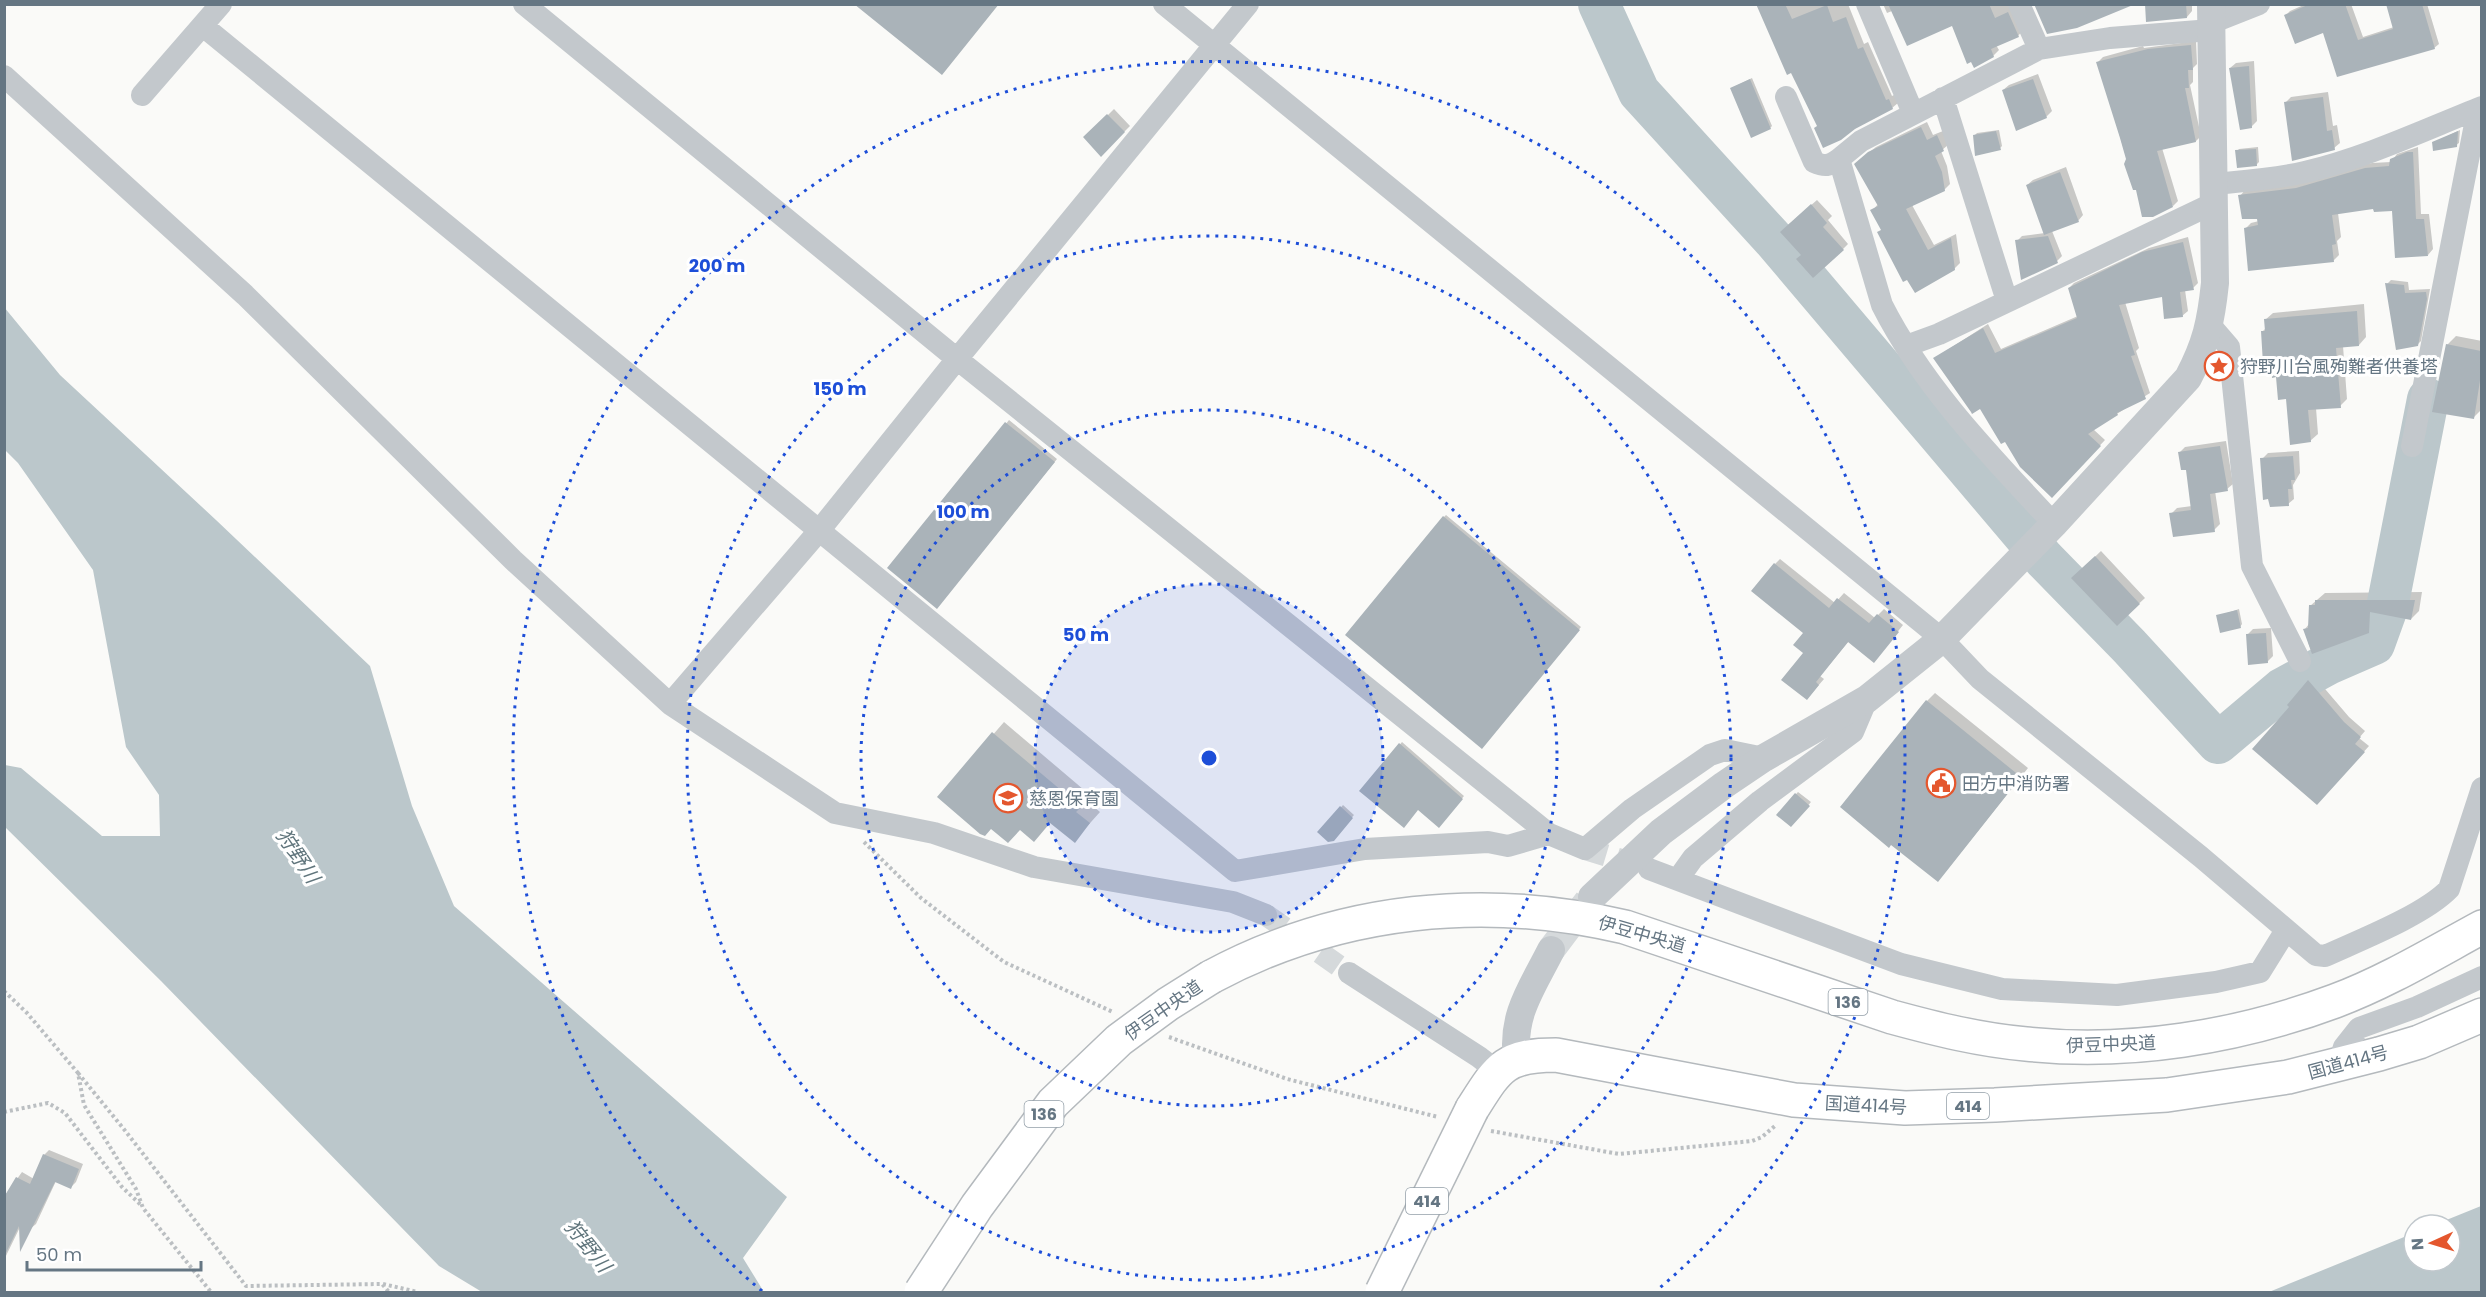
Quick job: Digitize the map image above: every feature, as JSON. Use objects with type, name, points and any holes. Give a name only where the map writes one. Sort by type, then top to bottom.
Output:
[{"type":"highway","name":"伊豆中央道","points":[[935,1293],[994,1201],[1060,1108],[1100,1070],[1239,962],[1314,933],[1351,924],[1423,912],[1501,909],[1567,915],[1625,927],[1892,1017],[1936,1029],[2028,1045],[2088,1047],[2147,1044],[2243,1029],[2327,1004],[2383,980],[2481,927]]},
{"type":"highway","name":"伊豆中央道","points":[[921,1293],[977,1206],[1053,1103],[1119,1040],[1168,1004],[1216,980],[1349,936],[1390,928],[1464,921],[1544,925],[1585,931],[1665,953],[1931,1041],[1978,1051],[2026,1057],[2107,1058],[2147,1057],[2201,1051],[2293,1029],[2387,992],[2481,942]]},
{"type":"highway","name":"国道414号","points":[[1507,1065],[1534,1055],[1556,1055],[1794,1100],[1905,1108],[2167,1095],[2288,1077],[2338,1065],[2419,1041],[2481,1015]]},
{"type":"highway","name":"414","points":[[1382,1293],[1507,1065]]},
{"type":"street","points":[[142,95],[221,4]]},
{"type":"street","points":[[524,4],[957,359],[1549,834],[1585,849],[1632,809],[1710,755],[1725,750],[1764,758]]},
{"type":"street","points":[[1164,4],[1942,639],[1980,680],[2192,849],[2316,956],[2325,956],[2390,926],[2440,898],[2449,889],[2481,788]]},
{"type":"street","points":[[670,704],[818,532],[1248,4]]},
{"type":"street","points":[[1868,4],[1913,113]]},
{"type":"street","points":[[2019,4],[2039,49]]},
{"type":"street","points":[[1786,97],[1814,162],[1823,166],[1830,165],[1861,141],[2039,49],[2211,19],[2259,4]]},
{"type":"street","points":[[1592,897],[1661,832],[1724,784],[1764,758],[1868,699],[1942,639],[2054,524],[2188,378],[2201,354],[2210,325],[2215,283],[2211,19]]},
{"type":"street","points":[[203,26],[818,532],[1235,871],[1365,849],[1488,842],[1508,846],[1549,834]]},
{"type":"street","points":[[4,76],[245,295],[513,560],[670,704],[835,813],[934,833],[1034,867],[1233,902],[1266,915]]},
{"type":"street","points":[[1943,98],[2007,301]]},
{"type":"street","points":[[1906,346],[1939,334],[2007,301],[2214,193],[2307,171],[2363,153],[2480,108]]},
{"type":"street","points":[[2412,446],[2480,108]]},
{"type":"street","points":[[1839,159],[1882,305],[1906,346],[1966,429],[2054,524]]},
{"type":"street","points":[[2210,325],[2229,347],[2252,566],[2300,661]]},
{"type":"street","points":[[1678,879],[1693,858],[1760,801],[1853,732],[1868,699]]},
{"type":"street","points":[[1649,869],[1901,964],[2002,990],[2117,995],[2216,982],[2260,972],[2286,930]]},
{"type":"street","points":[[1349,973],[1479,1057],[1507,1065],[1515,1026],[1551,950]]},
{"type":"street","points":[[2338,1065],[2344,1047],[2359,1028],[2417,1007],[2481,977]]},
{"type":"path","points":[[835,813],[921,898],[1004,962],[1123,1016]]},
{"type":"path","points":[[4,991],[27,1013],[78,1073],[246,1286],[382,1284],[418,1293]]},
{"type":"path","points":[[1166,1036],[1287,1079],[1442,1118]]},
{"type":"path","points":[[78,1073],[84,1105],[136,1189],[144,1208]]},
{"type":"path","points":[[1479,1119],[1619,1154],[1734,1144],[1762,1137],[1774,1128],[1794,1100]]},
{"type":"path","points":[[4,1112],[48,1103],[65,1113],[122,1187],[144,1208],[211,1293]]},
{"type":"path","points":[[382,1284],[389,1293]]},
{"type":"water","name":"狩野川","points":[[4,307],[60,375],[370,666],[412,806],[454,906],[787,1197],[743,1258],[764,1292],[482,1292],[439,1266],[161,981],[5,827],[5,765],[21,768],[102,836],[160,836],[159,795],[126,747],[93,570],[18,463],[5,450]]},
{"type":"water","points":[[2481,1206],[2481,1292],[2269,1292],[2402,1238],[2402,1273],[2462,1273],[2462,1214]]},
{"type":"building","points":[[854,4],[999,4],[942,75]]},
{"type":"building","points":[[1756,4],[1785,4],[1792,19],[1827,5],[1833,22],[1846,17],[1858,49],[1863,47],[1886,100],[1889,99],[1893,109],[1823,148],[1814,128],[1817,126],[1791,73],[1787,75]]},
{"type":"building","points":[[1888,4],[1989,4],[1995,18],[2008,12],[2019,37],[1991,49],[1994,57],[1974,68],[1971,62],[1967,64],[1952,26],[1907,46]]},
{"type":"building","points":[[2034,4],[2133,5],[2077,28],[2047,34]]},
{"type":"building","points":[[2145,4],[2186,4],[2187,18],[2146,22]]},
{"type":"building","points":[[2310,4],[2345,4],[2358,40],[2393,29],[2386,4],[2422,4],[2435,49],[2337,77],[2323,33],[2295,44],[2284,15]]},
{"type":"building","points":[[2191,45],[2193,70],[2188,70],[2189,88],[2185,88],[2196,142],[2157,151],[2173,207],[2153,217],[2142,217],[2136,190],[2133,190],[2124,164],[2126,159],[2096,62],[2148,49]]},
{"type":"building","points":[[2249,66],[2252,128],[2240,130],[2229,68]]},
{"type":"building","points":[[1750,79],[1771,129],[1751,138],[1730,88]]},
{"type":"building","points":[[2033,79],[2047,118],[2016,131],[2002,90]]},
{"type":"building","points":[[2323,97],[2327,131],[2332,130],[2335,150],[2292,161],[2284,102]]},
{"type":"building","points":[[1107,114],[1125,132],[1101,157],[1083,137]]},
{"type":"building","points":[[1921,127],[1927,140],[1937,135],[1944,151],[1935,156],[1942,172],[1945,191],[1906,209],[1928,250],[1951,238],[1955,270],[1915,293],[1907,280],[1903,282],[1877,232],[1881,230],[1870,210],[1878,206],[1854,164],[1868,152]]},
{"type":"building","points":[[1996,131],[2001,150],[1975,156],[1973,135]]},
{"type":"building","points":[[2458,131],[2457,147],[2433,151],[2432,142]]},
{"type":"building","points":[[2256,149],[2257,166],[2237,168],[2235,150]]},
{"type":"building","points":[[2413,152],[2416,219],[2424,219],[2428,256],[2395,258],[2392,211],[2374,212],[2373,209],[2332,215],[2336,244],[2332,245],[2334,262],[2248,271],[2244,228],[2258,225],[2257,219],[2242,219],[2238,195],[2296,188],[2365,168],[2389,166],[2390,159]]},
{"type":"building","points":[[2060,172],[2079,222],[2044,235],[2026,185]]},
{"type":"building","points":[[1811,204],[1827,223],[1823,227],[1844,250],[1813,278],[1796,259],[1801,255],[1780,232]]},
{"type":"building","points":[[2048,236],[2058,263],[2021,280],[2015,240]]},
{"type":"building","points":[[2183,242],[2194,290],[2180,292],[2183,317],[2164,319],[2162,297],[2119,305],[2135,355],[2131,356],[2146,399],[2117,413],[2118,415],[2088,434],[2101,446],[2052,498],[2020,467],[2005,442],[2001,444],[1980,409],[1972,414],[1933,358],[1983,328],[1995,353],[2077,318],[2068,288],[2142,252]]},
{"type":"building","points":[[2385,283],[2404,285],[2405,293],[2426,292],[2427,299],[2418,346],[2396,350]]},
{"type":"building","points":[[2357,311],[2359,346],[2336,348],[2341,408],[2308,410],[2311,442],[2290,445],[2286,399],[2278,400],[2276,377],[2272,378],[2271,363],[2263,364],[2261,331],[2265,331],[2264,319]]},
{"type":"building","points":[[2446,344],[2481,351],[2481,374],[2474,419],[2432,412]]},
{"type":"building","points":[[1005,422],[1055,462],[937,609],[887,568]]},
{"type":"building","points":[[2220,446],[2228,491],[2210,494],[2215,532],[2173,537],[2169,513],[2191,510],[2186,470],[2181,470],[2178,452]]},
{"type":"building","points":[[2293,456],[2295,480],[2291,480],[2292,489],[2288,489],[2289,506],[2270,507],[2268,499],[2263,500],[2260,458]]},
{"type":"building","points":[[1443,516],[1580,630],[1482,749],[1345,635]]},
{"type":"building","points":[[2095,556],[2140,604],[2117,626],[2071,578]]},
{"type":"building","points":[[1774,563],[1829,608],[1837,598],[1869,623],[1877,614],[1899,632],[1874,663],[1848,642],[1816,682],[1819,685],[1807,700],[1781,680],[1803,653],[1793,645],[1803,633],[1751,591]]},
{"type":"building","points":[[2315,600],[2415,600],[2411,620],[2370,612],[2369,633],[2312,654],[2303,629],[2308,628],[2309,605],[2315,605]]},
{"type":"building","points":[[2237,610],[2241,628],[2220,633],[2216,615]]},
{"type":"building","points":[[2266,633],[2268,663],[2248,665],[2246,634]]},
{"type":"building","points":[[2308,680],[2344,722],[2361,737],[2355,744],[2365,752],[2317,805],[2252,749],[2289,707],[2287,705]]},
{"type":"building","points":[[1926,700],[2021,777],[1938,882],[1891,845],[1889,848],[1840,807]]},
{"type":"building","points":[[992,732],[1081,807],[1076,812],[1090,823],[1075,843],[1050,823],[1034,842],[1020,830],[1008,843],[991,829],[985,836],[937,797]]},
{"type":"building","points":[[1399,743],[1463,799],[1439,828],[1418,810],[1404,828],[1359,791]]},
{"type":"building","points":[[1795,793],[1810,806],[1791,827],[1776,815]]},
{"type":"building","points":[[1340,806],[1353,818],[1334,841],[1328,842],[1317,832]]},
{"type":"building","points":[[43,1154],[79,1169],[71,1189],[55,1182],[20,1252],[19,1226],[4,1257],[4,1197],[16,1177],[30,1184]]},
{"type":"waterway","points":[[1599,4],[1639,92],[1774,240],[2044,559],[2129,646],[2218,743],[2282,689],[2328,664],[2374,644],[2387,608],[2428,399]]},
{"type":"tunnel","points":[[1585,849],[1641,866]]},
{"type":"tunnel","points":[[1551,950],[1588,901]]},
{"type":"tunnel","points":[[1266,915],[1349,973]]},
{"type":"place","name":"狩野川台風殉難者供養塔","points":[[2219,366]]},
{"type":"place","name":"田方中消防署","points":[[1941,783]]},
{"type":"place","name":"慈恩保育園","points":[[1008,798]]}]
